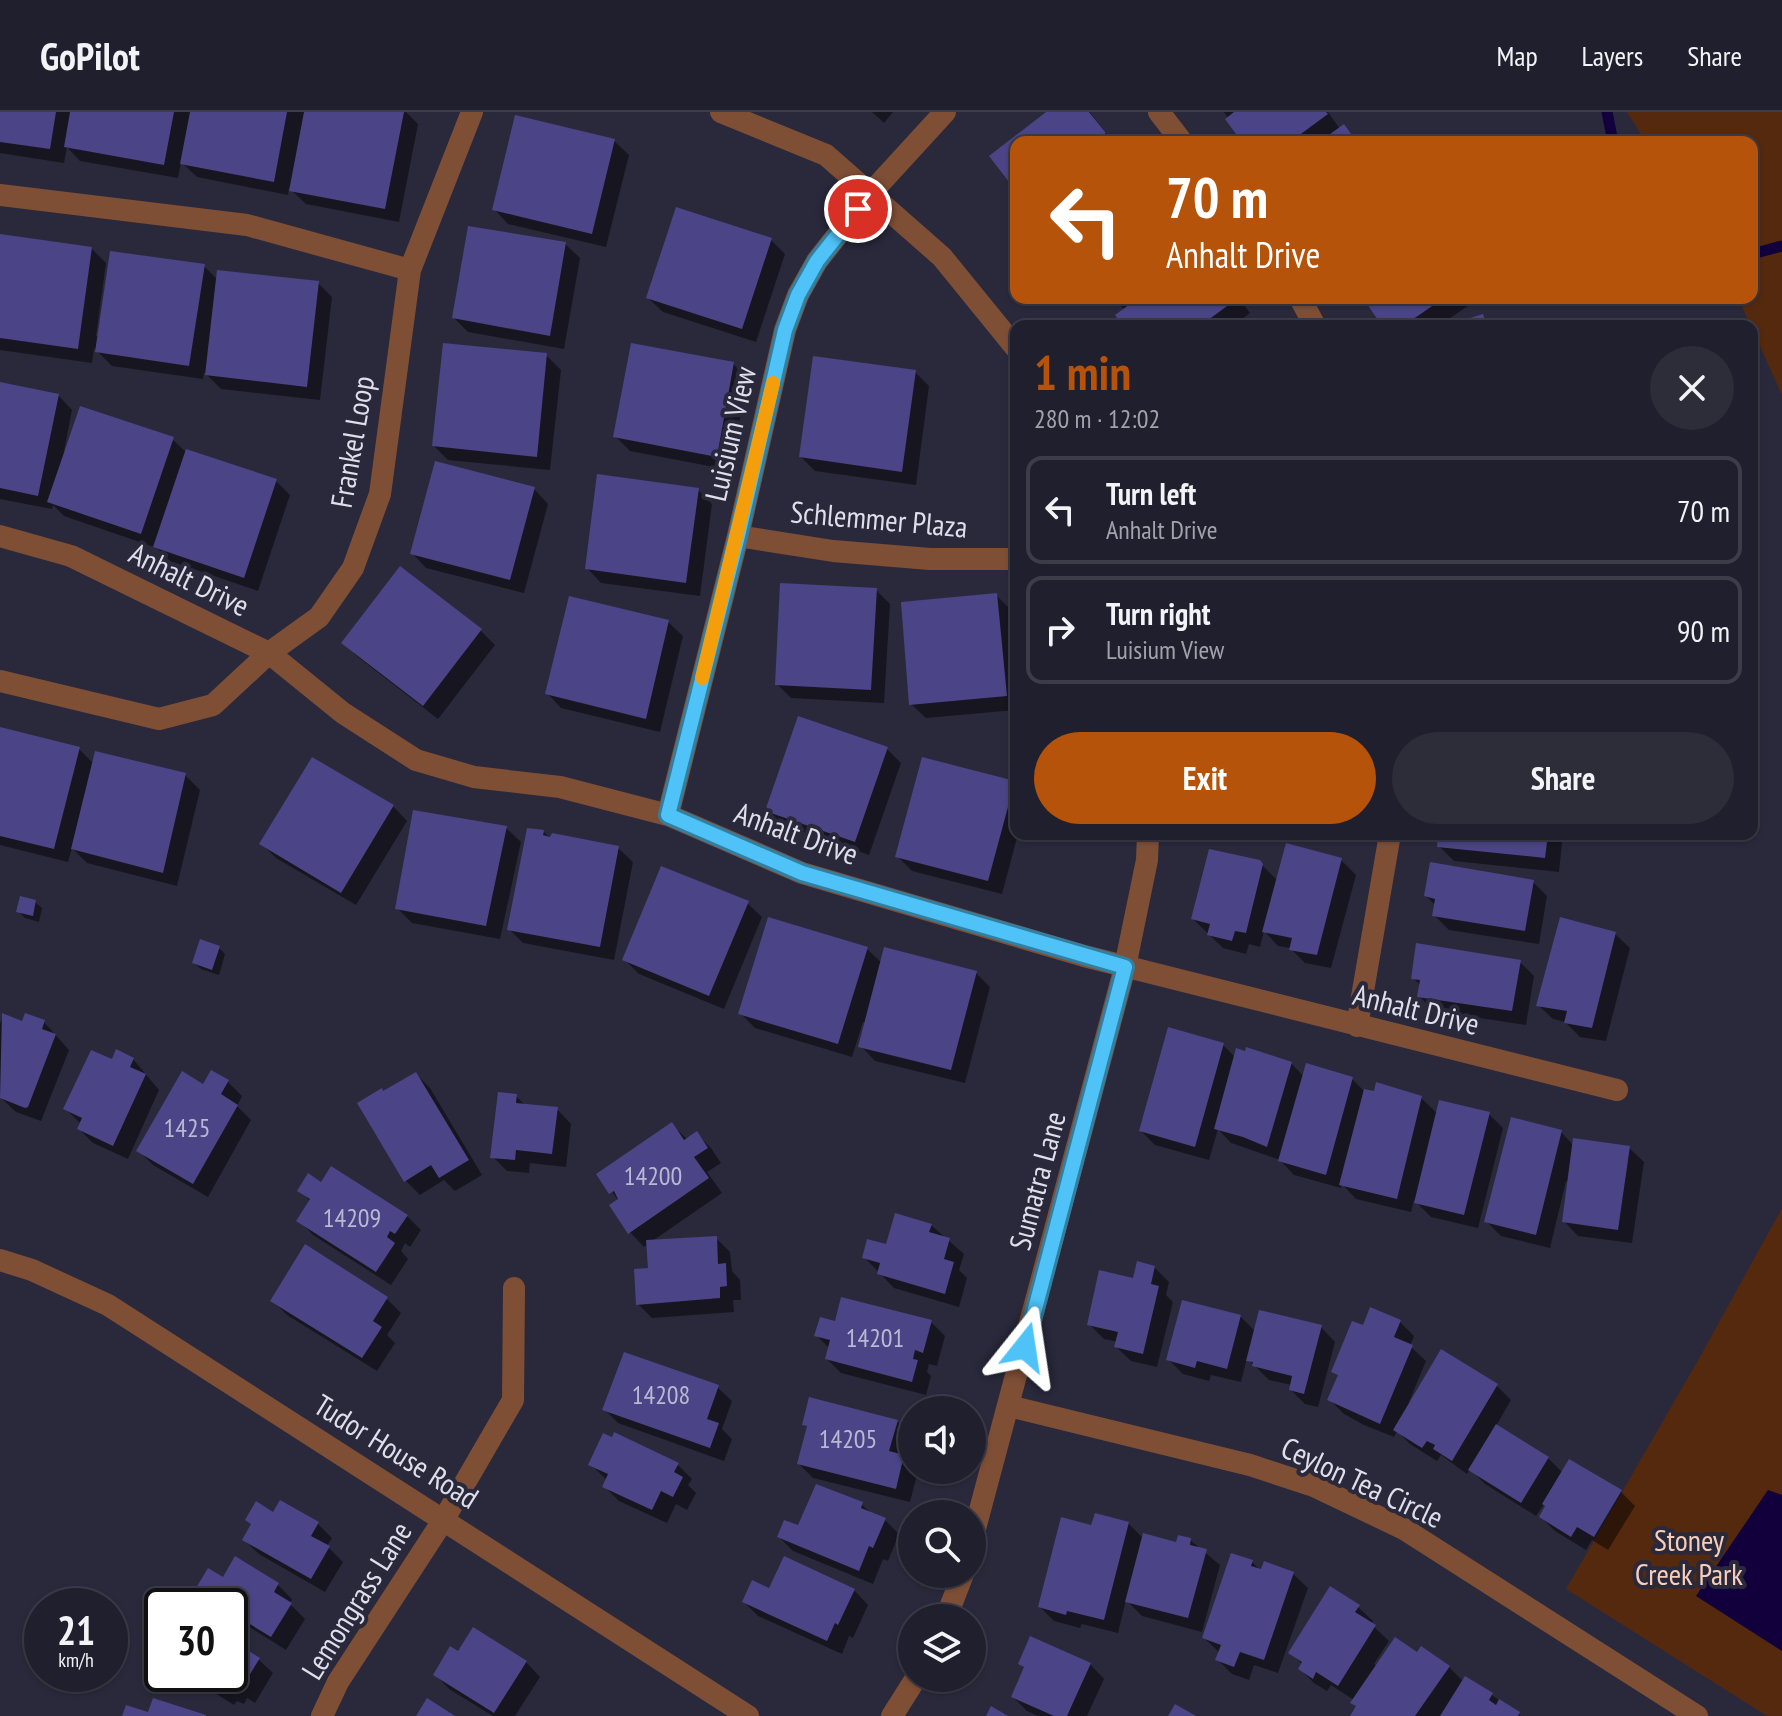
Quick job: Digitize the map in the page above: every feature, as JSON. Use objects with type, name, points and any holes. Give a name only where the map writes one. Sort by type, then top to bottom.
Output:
[{"type":"street","name":"Frankel Loop","points":[[0,681],[159,719],[213,705],[269,653],[319,617],[353,568],[380,494],[410,270],[472,112]]},
{"type":"street","points":[[721,112],[826,155],[942,257],[1010,341]]},
{"type":"street","name":"Luisium View","points":[[668,815],[738,536],[785,330],[798,295],[817,261],[869,195],[945,112]]},
{"type":"street","points":[[1159,112],[1177,136]]},
{"type":"street","points":[[0,195],[247,225],[410,270]]},
{"type":"street","name":"Anhalt Drive","points":[[0,536],[71,556],[269,653],[343,713],[416,760],[474,777],[560,787],[668,815],[802,873],[1125,967],[1617,1090]]},
{"type":"street","name":"Schlemmer Plaza","points":[[738,536],[833,551],[930,559],[1010,559]]},
{"type":"street","name":"Sumatra Lane","points":[[983,1500],[1125,967],[1147,860],[1148,840]]},
{"type":"street","points":[[1357,1026],[1389,840]]},
{"type":"street","name":"Tudor House Road","points":[[0,1260],[32,1270],[108,1305],[748,1716]]},
{"type":"street","name":"Lemongrass Lane","points":[[322,1716],[338,1682],[444,1519],[513,1400],[514,1288]]},
{"type":"street","name":"Ceylon Tea Circle","points":[[1009,1406],[1250,1465],[1314,1486],[1404,1529],[1697,1716]]},
{"type":"street","points":[[892,1716],[907,1692]]},
{"type":"green space","points":[[1627,112],[1782,112],[1782,395],[1758,342],[1758,320],[1748,320],[1741,304],[1758,304],[1758,136],[1642,136]]},
{"type":"green space","name":"Stoney Creek Park","points":[[1782,1208],[1782,1716],[1767,1716],[1566,1589]]},
{"type":"shaded area","points":[[1768,1490],[1782,1495],[1782,1651],[1696,1596]]},
{"type":"building","points":[[0,112],[56,112],[50,149],[0,142]]},
{"type":"building","points":[[70,112],[174,112],[164,165],[64,147]]},
{"type":"building","points":[[190,112],[287,112],[274,182],[180,164]]},
{"type":"building","points":[[304,112],[404,112],[385,209],[289,191]]},
{"type":"building","points":[[1046,112],[1089,112],[1106,133],[1102,136],[1015,136]]},
{"type":"building","points":[[1234,112],[1328,114],[1298,136],[1238,136],[1225,119]]},
{"type":"building","points":[[515,115],[615,139],[592,234],[492,210]]},
{"type":"building","points":[[1344,124],[1353,136],[1327,136]]},
{"type":"building","points":[[1010,140],[1010,183],[989,156]]},
{"type":"building","points":[[676,207],[772,238],[742,329],[646,298]]},
{"type":"building","points":[[468,226],[566,242],[550,336],[452,318]]},
{"type":"building","points":[[0,234],[92,247],[78,349],[0,338]]},
{"type":"building","points":[[110,251],[205,264],[189,366],[95,352]]},
{"type":"building","points":[[217,270],[319,281],[307,387],[205,375]]},
{"type":"building","points":[[1130,304],[1230,304],[1208,320],[1119,320],[1115,315]]},
{"type":"building","points":[[1367,304],[1435,304],[1412,320],[1378,320]]},
{"type":"building","points":[[1483,314],[1485,320],[1464,320]]},
{"type":"building","points":[[443,343],[547,353],[537,457],[432,446]]},
{"type":"building","points":[[631,343],[734,362],[717,457],[613,437]]},
{"type":"building","points":[[813,356],[916,370],[902,472],[799,457]]},
{"type":"building","points":[[0,382],[59,394],[38,496],[0,488]]},
{"type":"building","points":[[80,406],[174,437],[141,534],[47,502]]},
{"type":"building","points":[[186,449],[277,479],[244,578],[153,547]]},
{"type":"building","points":[[435,461],[535,487],[510,580],[410,554]]},
{"type":"building","points":[[597,474],[699,488],[686,583],[585,569]]},
{"type":"building","points":[[400,566],[482,629],[423,706],[341,643]]},
{"type":"building","points":[[780,583],[877,588],[871,690],[775,685]]},
{"type":"building","points":[[997,593],[1007,696],[909,705],[901,602]]},
{"type":"building","points":[[569,596],[669,620],[646,719],[545,694]]},
{"type":"building","points":[[798,716],[888,747],[855,842],[765,811]]},
{"type":"building","points":[[0,727],[80,747],[54,849],[0,836]]},
{"type":"building","points":[[95,751],[186,773],[163,873],[71,849]]},
{"type":"building","points":[[312,757],[394,805],[341,893],[259,844]]},
{"type":"building","points":[[922,757],[1010,780],[1010,800],[988,881],[895,857]]},
{"type":"building","points":[[413,810],[507,826],[486,926],[395,909]]},
{"type":"building","points":[[527,828],[544,830],[543,835],[550,837],[552,833],[619,846],[600,947],[507,930]]},
{"type":"building","points":[[1438,840],[1547,840],[1545,858],[1437,847]]},
{"type":"building","points":[[1286,843],[1342,858],[1317,955],[1289,950],[1292,938],[1262,932]]},
{"type":"building","points":[[1209,849],[1260,860],[1263,864],[1246,933],[1235,931],[1232,941],[1207,935],[1210,924],[1191,919]]},
{"type":"building","points":[[1430,862],[1534,880],[1525,931],[1432,916],[1435,899],[1424,896]]},
{"type":"building","points":[[661,866],[749,901],[709,996],[622,960]]},
{"type":"building","points":[[20,896],[36,900],[33,916],[16,912]]},
{"type":"building","points":[[768,917],[868,947],[838,1044],[738,1014]]},
{"type":"building","points":[[1560,917],[1616,932],[1592,1028],[1564,1023],[1567,1011],[1536,1006]]},
{"type":"building","points":[[200,939],[220,946],[212,970],[192,963]]},
{"type":"building","points":[[1416,943],[1521,960],[1512,1011],[1417,997],[1420,980],[1411,979]]},
{"type":"building","points":[[884,947],[977,971],[951,1070],[858,1047]]},
{"type":"building","points":[[2,1013],[22,1021],[25,1013],[45,1020],[42,1029],[56,1034],[25,1108],[0,1098]]},
{"type":"building","points":[[1168,1027],[1224,1043],[1195,1147],[1139,1131]]},
{"type":"building","points":[[1246,1047],[1292,1062],[1267,1147],[1214,1129],[1236,1048],[1245,1051]]},
{"type":"building","points":[[116,1049],[134,1058],[130,1067],[146,1074],[113,1146],[77,1129],[82,1118],[63,1109],[91,1050],[112,1059]]},
{"type":"building","points":[[1306,1063],[1353,1077],[1326,1175],[1278,1161]]},
{"type":"building","points":[[211,1070],[229,1080],[221,1094],[238,1105],[193,1184],[136,1151],[182,1071],[203,1084]]},
{"type":"building","points":[[416,1072],[469,1160],[439,1178],[431,1165],[404,1182],[357,1103]]},
{"type":"building","points":[[1376,1082],[1422,1096],[1397,1199],[1339,1185],[1364,1089],[1374,1091]]},
{"type":"building","points":[[498,1092],[517,1094],[516,1103],[558,1107],[552,1154],[516,1150],[515,1160],[490,1158]]},
{"type":"building","points":[[1439,1100],[1490,1112],[1464,1215],[1414,1203]]},
{"type":"building","points":[[1511,1117],[1562,1130],[1536,1235],[1484,1222]]},
{"type":"building","points":[[672,1122],[684,1140],[697,1131],[708,1148],[694,1157],[709,1178],[628,1234],[609,1205],[618,1199],[614,1191],[609,1194],[596,1174]]},
{"type":"building","points":[[1573,1138],[1630,1146],[1618,1230],[1562,1222]]},
{"type":"building","points":[[331,1166],[408,1215],[395,1234],[390,1231],[387,1237],[395,1243],[376,1272],[296,1221],[310,1199],[297,1191],[308,1173],[321,1182]]},
{"type":"building","points":[[895,1213],[932,1224],[929,1232],[950,1238],[944,1259],[954,1262],[945,1294],[877,1274],[880,1263],[862,1258],[867,1239],[886,1244]]},
{"type":"building","points":[[717,1236],[718,1264],[726,1263],[727,1286],[720,1287],[720,1298],[636,1305],[634,1269],[648,1268],[646,1240]]},
{"type":"building","points":[[305,1244],[388,1297],[373,1321],[382,1327],[362,1358],[270,1301]]},
{"type":"building","points":[[1137,1261],[1155,1266],[1151,1284],[1159,1286],[1143,1354],[1114,1347],[1118,1332],[1087,1325],[1099,1270],[1133,1278]]},
{"type":"building","points":[[841,1297],[932,1320],[923,1353],[915,1350],[913,1359],[918,1360],[912,1382],[825,1359],[830,1340],[814,1336],[820,1317],[835,1321]]},
{"type":"building","points":[[1182,1300],[1241,1315],[1227,1369],[1197,1361],[1195,1368],[1166,1360]]},
{"type":"building","points":[[1370,1307],[1401,1320],[1394,1337],[1413,1345],[1380,1424],[1327,1400],[1338,1375],[1331,1372],[1352,1321],[1363,1325]]},
{"type":"building","points":[[1259,1310],[1322,1325],[1304,1394],[1289,1390],[1292,1376],[1252,1366],[1253,1362],[1246,1361]]},
{"type":"building","points":[[1441,1349],[1498,1384],[1452,1461],[1433,1449],[1435,1445],[1427,1441],[1422,1448],[1393,1430]]},
{"type":"building","points":[[624,1352],[719,1385],[707,1419],[719,1423],[710,1448],[602,1410]]},
{"type":"building","points":[[809,1397],[898,1420],[889,1451],[898,1453],[896,1489],[797,1464],[807,1426],[802,1425]]},
{"type":"building","points":[[1496,1424],[1549,1457],[1521,1503],[1468,1470]]},
{"type":"building","points":[[614,1432],[679,1463],[674,1472],[683,1477],[673,1497],[661,1491],[652,1510],[602,1487],[608,1474],[588,1465],[603,1433],[612,1437]]},
{"type":"building","points":[[1569,1459],[1622,1490],[1594,1537],[1577,1527],[1571,1537],[1539,1517],[1545,1506],[1542,1504]]},
{"type":"building","points":[[816,1484],[863,1502],[861,1508],[886,1518],[873,1548],[869,1546],[859,1571],[777,1537],[784,1520],[798,1525]]},
{"type":"building","points":[[280,1500],[319,1522],[311,1536],[330,1546],[311,1579],[242,1540],[251,1524],[245,1520],[256,1501],[273,1512]]},
{"type":"building","points":[[1095,1513],[1129,1522],[1104,1620],[1067,1611],[1066,1615],[1038,1607],[1061,1517],[1091,1525]]},
{"type":"building","points":[[1143,1533],[1176,1542],[1178,1535],[1191,1538],[1190,1545],[1207,1549],[1188,1618],[1125,1602]]},
{"type":"building","points":[[1231,1553],[1253,1560],[1251,1566],[1261,1569],[1264,1561],[1294,1572],[1264,1660],[1240,1652],[1234,1667],[1215,1660],[1221,1645],[1202,1638]]},
{"type":"building","points":[[235,1556],[279,1583],[274,1592],[292,1603],[271,1637],[248,1623],[248,1588],[196,1588],[208,1568],[223,1577]]},
{"type":"building","points":[[784,1556],[855,1589],[827,1641],[742,1602],[752,1580],[769,1588]]},
{"type":"building","points":[[1330,1586],[1360,1605],[1355,1612],[1376,1625],[1338,1686],[1316,1672],[1313,1679],[1298,1669],[1302,1662],[1288,1653]]},
{"type":"building","points":[[473,1627],[527,1661],[494,1713],[433,1675],[450,1646],[458,1651]]},
{"type":"building","points":[[1030,1636],[1091,1663],[1067,1716],[1054,1716],[1011,1697],[1024,1667],[1018,1664]]},
{"type":"building","points":[[1395,1637],[1417,1652],[1421,1646],[1450,1666],[1415,1716],[1350,1716],[1356,1706],[1350,1703]]},
{"type":"building","points":[[248,1650],[260,1658],[248,1677]]},
{"type":"building","points":[[1465,1676],[1493,1693],[1489,1700],[1496,1705],[1499,1699],[1520,1712],[1518,1716],[1440,1716]]},
{"type":"building","points":[[153,1698],[206,1716],[122,1716],[126,1705],[148,1712]]},
{"type":"building","points":[[427,1698],[455,1716],[416,1716]]},
{"type":"building","points":[[1175,1704],[1196,1716],[1168,1716]]},
{"type":"building","points":[[991,1706],[1008,1716],[986,1716]]},
{"type":"waterway","points":[[1607,112],[1612,136]]},
{"type":"waterway","points":[[1758,252],[1782,246]]},
{"type":"slow traffic","points":[[702,678],[773,383]]},
{"type":"route","points":[[858,209],[817,261],[798,295],[785,330],[738,536],[668,815],[802,873],[1125,967],[1025,1347]]}]
